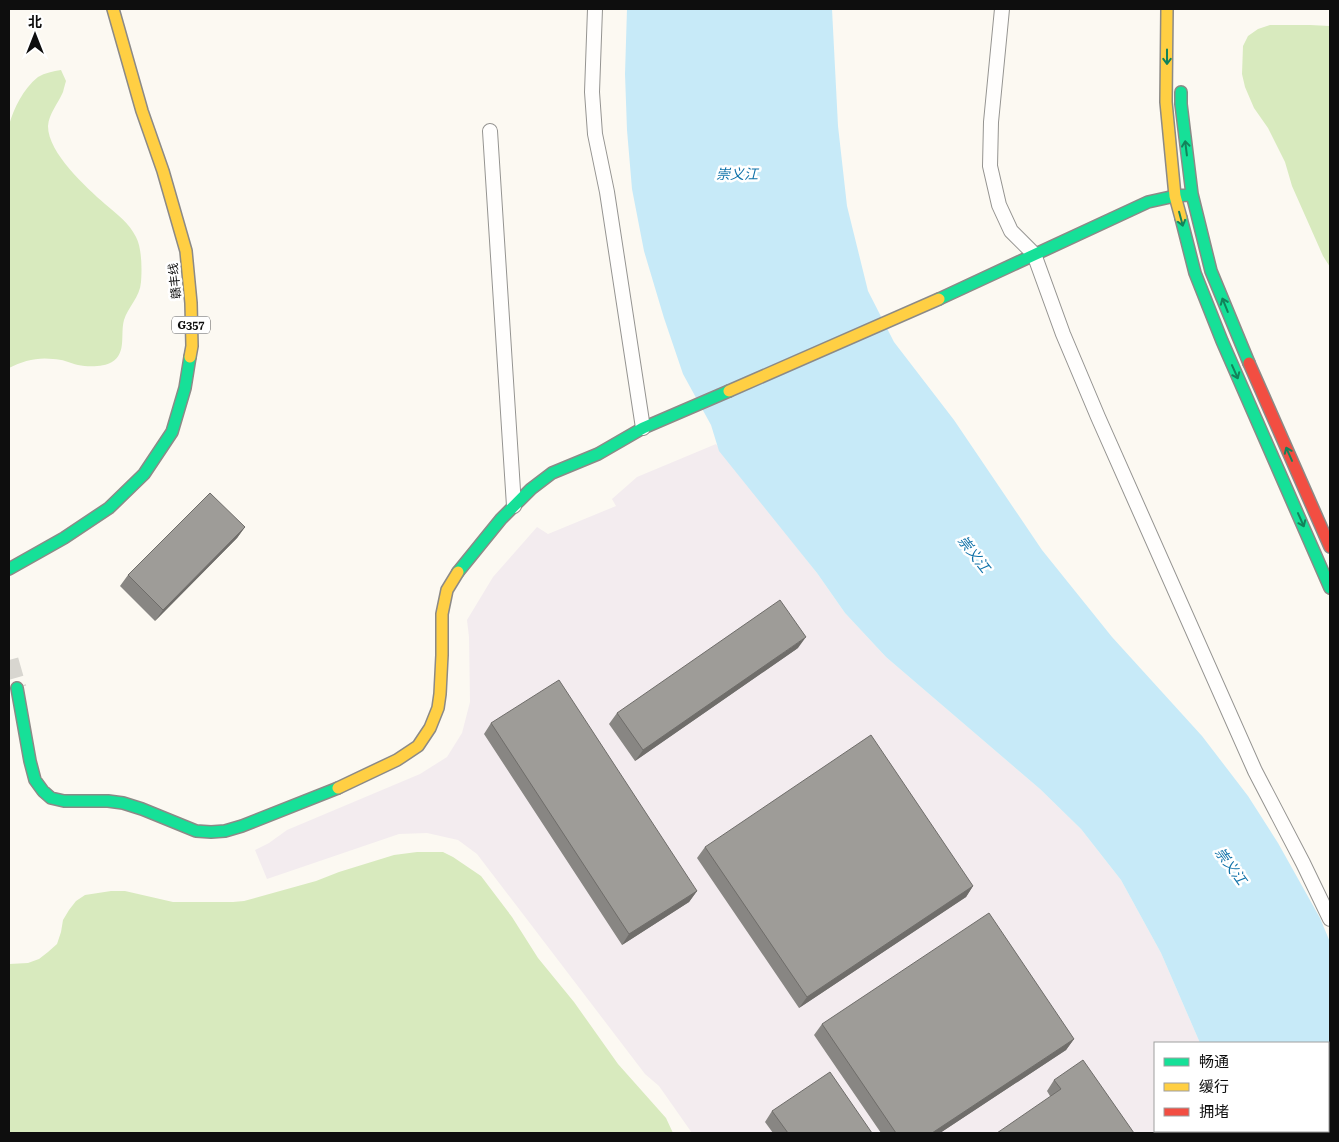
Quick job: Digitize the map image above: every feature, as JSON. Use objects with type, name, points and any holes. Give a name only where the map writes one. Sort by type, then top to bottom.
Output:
[{"type":"main road","name":"赣丰线","points":[[9,569],[64,538],[109,508],[144,474],[172,432],[185,388],[192,346],[191,303],[186,251],[163,171],[142,111],[113,9]]},
{"type":"main road","points":[[1167,9],[1166,102],[1175,196],[1195,273],[1222,341],[1330,588]]},
{"type":"main road","points":[[1181,85],[1181,104],[1192,194],[1211,271],[1330,547]]},
{"type":"main road","points":[[17,688],[35,780],[51,798],[64,801],[123,803],[196,831],[225,831],[342,786],[396,760],[418,746],[430,728],[438,708],[442,655],[442,614],[448,590],[459,570],[501,519],[531,489],[552,474],[598,454],[643,428],[904,315],[1148,202],[1192,194]]},
{"type":"street","points":[[595,9],[592,92],[595,134],[607,192],[643,428]]},
{"type":"street","points":[[1002,9],[991,122],[990,166],[999,205],[1011,230],[1034,254],[1063,334],[1098,417],[1255,771],[1330,919]]},
{"type":"street","points":[[490,131],[514,506]]},
{"type":"shaded area","points":[[716,444],[817,573],[845,613],[886,657],[1040,789],[1081,829],[1121,880],[1161,953],[1200,1042],[1154,1042],[1154,1132],[1236,1133],[692,1133],[659,1086],[645,1074],[477,854],[458,840],[427,833],[399,834],[267,879],[255,850],[287,830],[420,774],[447,757],[462,733],[470,702],[467,620],[493,577],[537,527],[548,534],[616,506],[612,499],[637,477]]},
{"type":"green space","points":[[1270,25],[1330,26],[1330,267],[1323,256],[1292,186],[1285,162],[1268,128],[1254,108],[1245,87],[1242,74],[1243,46],[1248,36],[1258,29]]},
{"type":"green space","points":[[61,70],[66,81],[48,126],[54,147],[69,169],[130,227],[138,242],[141,282],[136,297],[124,320],[120,354],[109,364],[86,366],[60,360],[36,359],[9,368],[9,125],[20,99],[28,87],[43,74]]},
{"type":"green space","points":[[417,852],[443,852],[481,876],[512,917],[538,958],[574,1002],[618,1064],[666,1118],[673,1133],[9,1133],[9,964],[28,963],[39,959],[57,944],[63,920],[76,901],[85,895],[125,891],[173,902],[244,901],[316,881],[394,855]]},
{"type":"water","name":"崇义江","points":[[627,9],[832,9],[838,126],[847,206],[868,291],[894,342],[954,420],[1042,550],[1112,637],[1202,736],[1248,796],[1278,843],[1320,918],[1330,942],[1330,1133],[1236,1133],[1329,1132],[1329,1042],[1200,1042],[1161,953],[1121,880],[1081,829],[1040,789],[886,657],[845,613],[817,573],[719,451],[711,425],[683,374],[644,251],[632,189],[625,74]]},
{"type":"building","points":[[210,493],[245,527],[163,610],[128,575]]},
{"type":"building","points":[[780,600],[806,637],[643,750],[617,713]]},
{"type":"building","points":[[559,680],[697,891],[629,934],[491,723]]},
{"type":"building","points":[[871,735],[973,886],[807,997],[705,847]]},
{"type":"building","points":[[989,913],[1074,1039],[932,1133],[896,1133],[822,1024]]},
{"type":"building","points":[[1083,1060],[1134,1133],[997,1133],[1061,1089],[1054,1080]]},
{"type":"building","points":[[830,1072],[872,1133],[788,1133],[772,1111]]},
{"type":"tunnel","points":[[9,660],[17,688]]},
{"type":"traffic: fast","points":[[1181,92],[1192,194],[1211,271],[1249,363]]},
{"type":"traffic: fast","points":[[939,299],[1148,202],[1189,195]]},
{"type":"traffic: fast","points":[[1181,218],[1195,273],[1222,341],[1330,588]]},
{"type":"traffic: fast","points":[[9,569],[64,538],[109,508],[144,474],[172,432],[185,388],[190,357]]},
{"type":"traffic: fast","points":[[458,572],[501,519],[531,489],[552,473],[598,454],[643,428],[729,391]]},
{"type":"traffic: fast","points":[[17,688],[35,780],[51,798],[64,801],[123,803],[196,831],[211,832],[225,831],[242,826],[338,788]]},
{"type":"traffic: slow","points":[[113,9],[142,111],[163,171],[186,251],[191,303],[192,346],[190,357]]},
{"type":"traffic: slow","points":[[1167,9],[1166,102],[1175,196],[1181,218]]},
{"type":"traffic: slow","points":[[729,391],[939,299]]},
{"type":"traffic: slow","points":[[338,788],[397,760],[418,746],[430,728],[438,708],[440,694],[442,614],[447,590],[458,572]]},
{"type":"traffic: jam","points":[[1249,363],[1330,547]]}]
